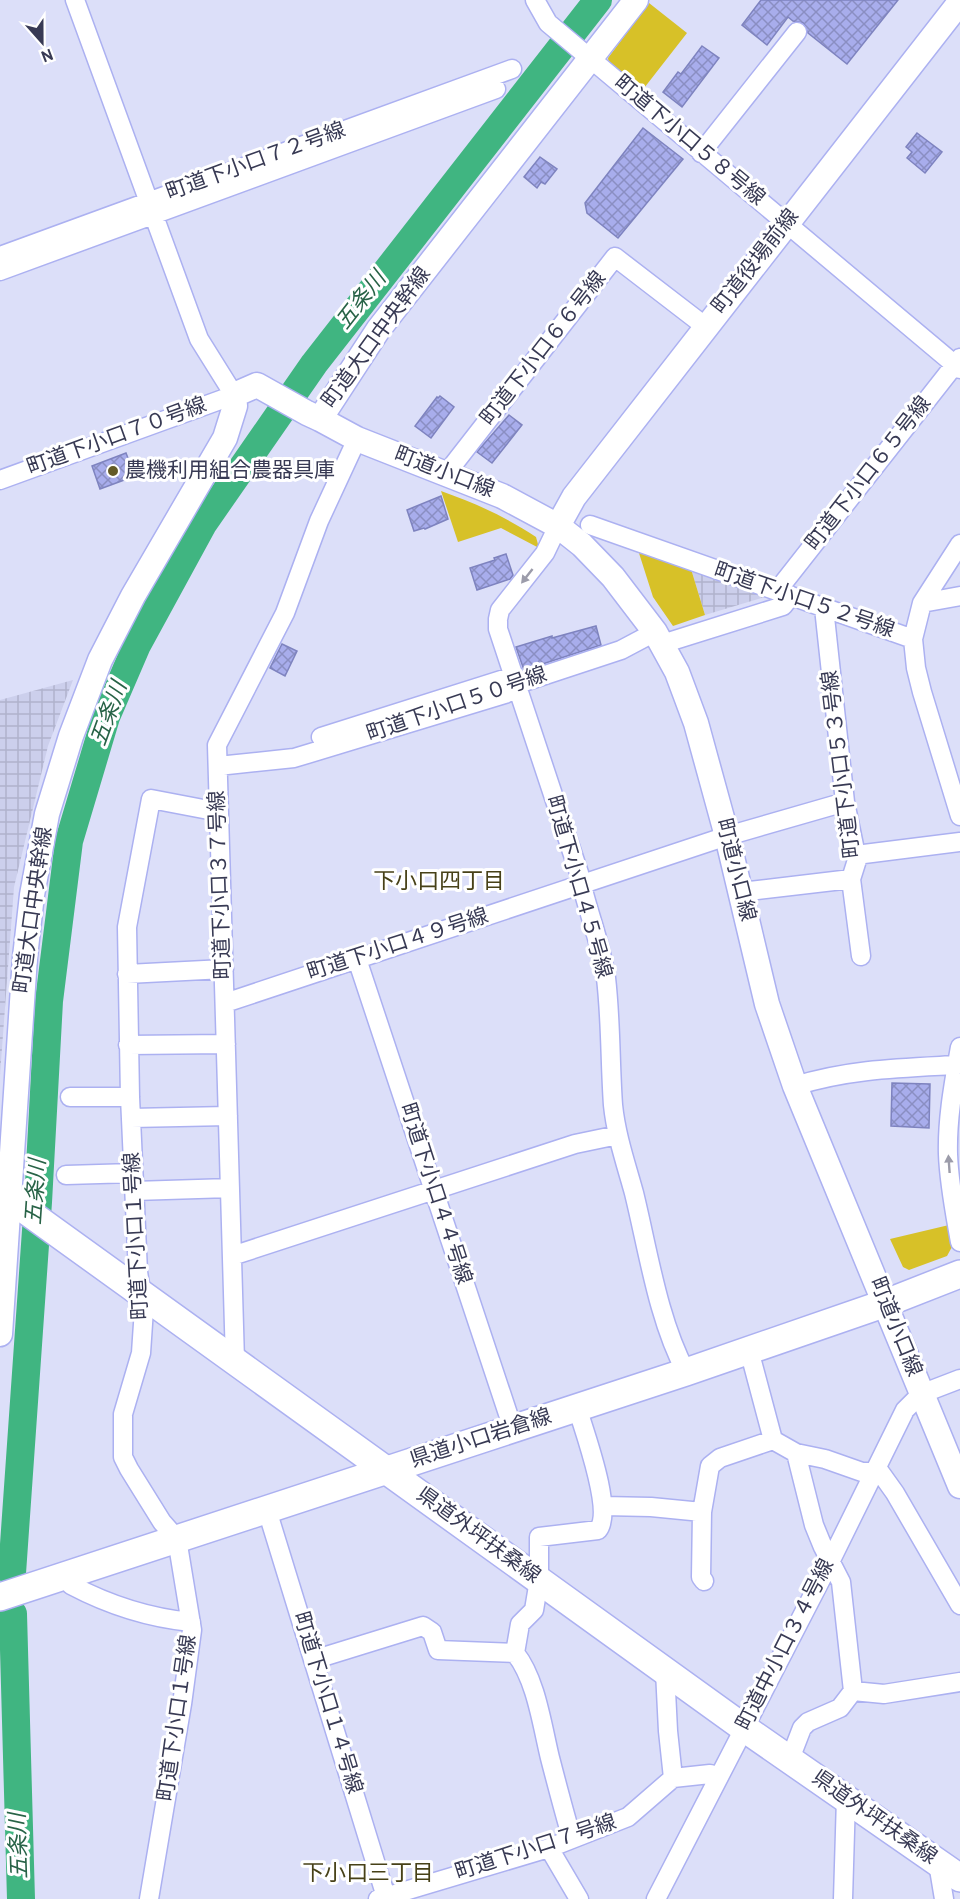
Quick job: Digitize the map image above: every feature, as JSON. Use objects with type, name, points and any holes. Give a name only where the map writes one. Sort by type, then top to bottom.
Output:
[{"type":"main road","name":"県道外坪扶桑線","points":[[10,1198],[744,1728],[960,1878]]},
{"type":"main road","name":"県道小口岩倉線","points":[[0,1596],[686,1372],[886,1303],[960,1274]]},
{"type":"street","points":[[75,0],[200,339],[234,394]]},
{"type":"street","name":"町道下小口５８号線","points":[[535,0],[550,25],[701,153],[958,364]]},
{"type":"street","name":"町道大口中央幹線","points":[[0,1334],[27,936],[39,854],[58,775],[85,697],[106,649],[133,596],[225,438],[234,414],[234,394],[257,385],[313,416],[587,55],[636,0]]},
{"type":"street","name":"町道役場前線","points":[[558,526],[574,496],[960,2]]},
{"type":"street","points":[[701,153],[797,32]]},
{"type":"street","name":"町道下小口７２号線","points":[[0,256],[152,208],[512,69]]},
{"type":"street","points":[[0,272],[152,208],[496,89]]},
{"type":"street","name":"町道下小口６６号線","points":[[446,474],[615,257],[706,327]]},
{"type":"street","name":"町道下小口６５号線","points":[[784,594],[958,364]]},
{"type":"street","name":"町道下小口７０号線","points":[[0,480],[234,394]]},
{"type":"street","name":"町道小口線","points":[[313,416],[357,439],[502,496],[558,526],[582,544],[613,577],[658,638],[677,672],[689,702],[728,836],[767,1004],[795,1086],[960,1486]]},
{"type":"street","name":"町道下小口３７号線","points":[[235,1361],[218,745],[285,614],[319,520],[357,439]]},
{"type":"street","name":"町道下小口５２号線","points":[[590,525],[913,639],[916,668],[922,692],[960,816]]},
{"type":"street","name":"町道下小口４５号線","points":[[558,526],[544,553],[500,610],[498,629],[603,959],[613,1107],[618,1136],[675,1352],[686,1372]]},
{"type":"street","points":[[913,639],[922,603],[960,544]]},
{"type":"street","name":"町道下小口５０号線","points":[[218,760],[294,758],[505,694],[516,682],[521,683],[658,638],[783,606],[784,594]]},
{"type":"street","points":[[922,603],[960,596]]},
{"type":"street","name":"町道下小口５３号線","points":[[824,608],[846,802],[857,860],[851,879],[861,956]]},
{"type":"street","points":[[218,760],[291,746],[516,682]]},
{"type":"street","name":"町道下小口１号線","points":[[149,1899],[182,1704],[192,1630],[177,1539],[162,1522],[123,1457],[123,1414],[141,1353],[144,1308],[138,1272],[130,1097],[127,927],[151,799],[219,812]]},
{"type":"street","name":"町道下小口４９号線","points":[[225,1003],[728,836],[846,802]]},
{"type":"street","points":[[856,855],[960,842]]},
{"type":"street","points":[[741,892],[851,879]]},
{"type":"street","name":"町道下小口４４号線","points":[[357,959],[513,1429]]},
{"type":"street","points":[[127,974],[224,969]]},
{"type":"street","points":[[128,1046],[226,1044]]},
{"type":"street","points":[[795,1086],[820,1078],[958,1056],[949,1170],[960,1242]]},
{"type":"street","points":[[70,1097],[130,1097]]},
{"type":"street","points":[[131,1118],[228,1116]]},
{"type":"street","points":[[232,1262],[436,1196],[575,1144],[618,1136]]},
{"type":"street","points":[[66,1174],[134,1182],[230,1188]]},
{"type":"street","points":[[749,1350],[774,1440],[795,1453],[825,1459],[862,1472],[880,1472],[895,1493],[960,1605]]},
{"type":"street","points":[[921,1394],[960,1379]]},
{"type":"street","name":"町道中小口３４号線","points":[[656,1899],[717,1776],[830,1562],[905,1410],[921,1394]]},
{"type":"street","points":[[572,1839],[538,1705],[522,1662],[515,1653],[520,1624],[534,1610],[539,1580],[539,1537],[598,1530],[602,1526],[603,1506],[598,1475],[577,1407]]},
{"type":"street","points":[[704,1581],[701,1577],[702,1512],[710,1466],[720,1458],[774,1440]]},
{"type":"street","points":[[790,1759],[802,1728],[808,1722],[840,1708],[853,1691],[841,1582],[814,1525],[795,1453]]},
{"type":"street","points":[[603,1506],[651,1506],[702,1512]]},
{"type":"street","name":"町道下小口１４号線","points":[[267,1510],[382,1898]]},
{"type":"street","points":[[67,1575],[71,1585],[118,1606],[177,1621],[191,1622]]},
{"type":"street","points":[[313,1660],[423,1626],[432,1632],[438,1650],[515,1653]]},
{"type":"street","points":[[665,1671],[673,1778],[710,1774],[717,1776]]},
{"type":"street","points":[[853,1691],[884,1694],[960,1682]]},
{"type":"street","name":"町道下小口７号線","points":[[382,1898],[549,1848],[628,1817],[673,1778]]},
{"type":"street","points":[[843,1899],[846,1798]]},
{"type":"street","points":[[549,1848],[579,1899]]},
{"type":"street","points":[[938,1863],[944,1899]]},
{"type":"shaded area","points":[[649,3],[687,33],[641,92],[609,65],[608,58]]},
{"type":"shaded area","points":[[441,491],[513,523],[536,537],[539,548],[501,528],[458,542]]},
{"type":"shaded area","points":[[638,550],[691,569],[705,615],[673,626],[653,597]]},
{"type":"shaded area","points":[[691,569],[768,596],[705,615]]},
{"type":"shaded area","points":[[73,680],[48,746],[14,887],[0,1075],[0,700]]},
{"type":"shaded area","points":[[949,1225],[953,1245],[947,1256],[909,1270],[903,1267],[890,1239]]},
{"type":"building","points":[[761,0],[898,0],[847,64],[808,33],[803,23],[793,21],[788,17],[767,45],[742,25]]},
{"type":"building","points":[[702,46],[719,58],[682,107],[663,92],[678,72],[681,74]]},
{"type":"building","points":[[643,128],[683,159],[618,238],[587,213],[585,203]]},
{"type":"building","points":[[917,133],[942,152],[925,173],[907,158],[912,152],[906,147]]},
{"type":"building","points":[[540,157],[557,169],[545,184],[541,182],[537,188],[524,177]]},
{"type":"building","points":[[440,396],[454,407],[431,438],[415,426]]},
{"type":"building","points":[[509,415],[522,425],[492,463],[477,452]]},
{"type":"building","name":"農機利用組合農器具庫","points":[[126,453],[135,476],[100,489],[92,466]]},
{"type":"building","points":[[441,496],[448,519],[414,531],[407,510]]},
{"type":"building","points":[[506,554],[513,575],[510,579],[477,590],[470,568]]},
{"type":"building","points":[[596,626],[601,645],[524,670],[516,647]]},
{"type":"building","points":[[282,644],[297,651],[285,676],[270,668]]},
{"type":"building","points":[[892,1083],[930,1084],[929,1128],[891,1126]]},
{"type":"waterway","name":"五条川","points":[[12,1573],[38,1202],[49,1001],[69,841],[106,717],[137,645],[203,524],[314,364],[598,0]]},
{"type":"waterway","name":"五条川","points":[[13,1614],[21,1899]]},
{"type":"place","name":"農機利用組合農器具庫","points":[[113,471]]},
{"type":"district","name":"下小口四丁目","points":[[439,882]]},
{"type":"district","name":"下小口三丁目","points":[[368,1874]]}]
